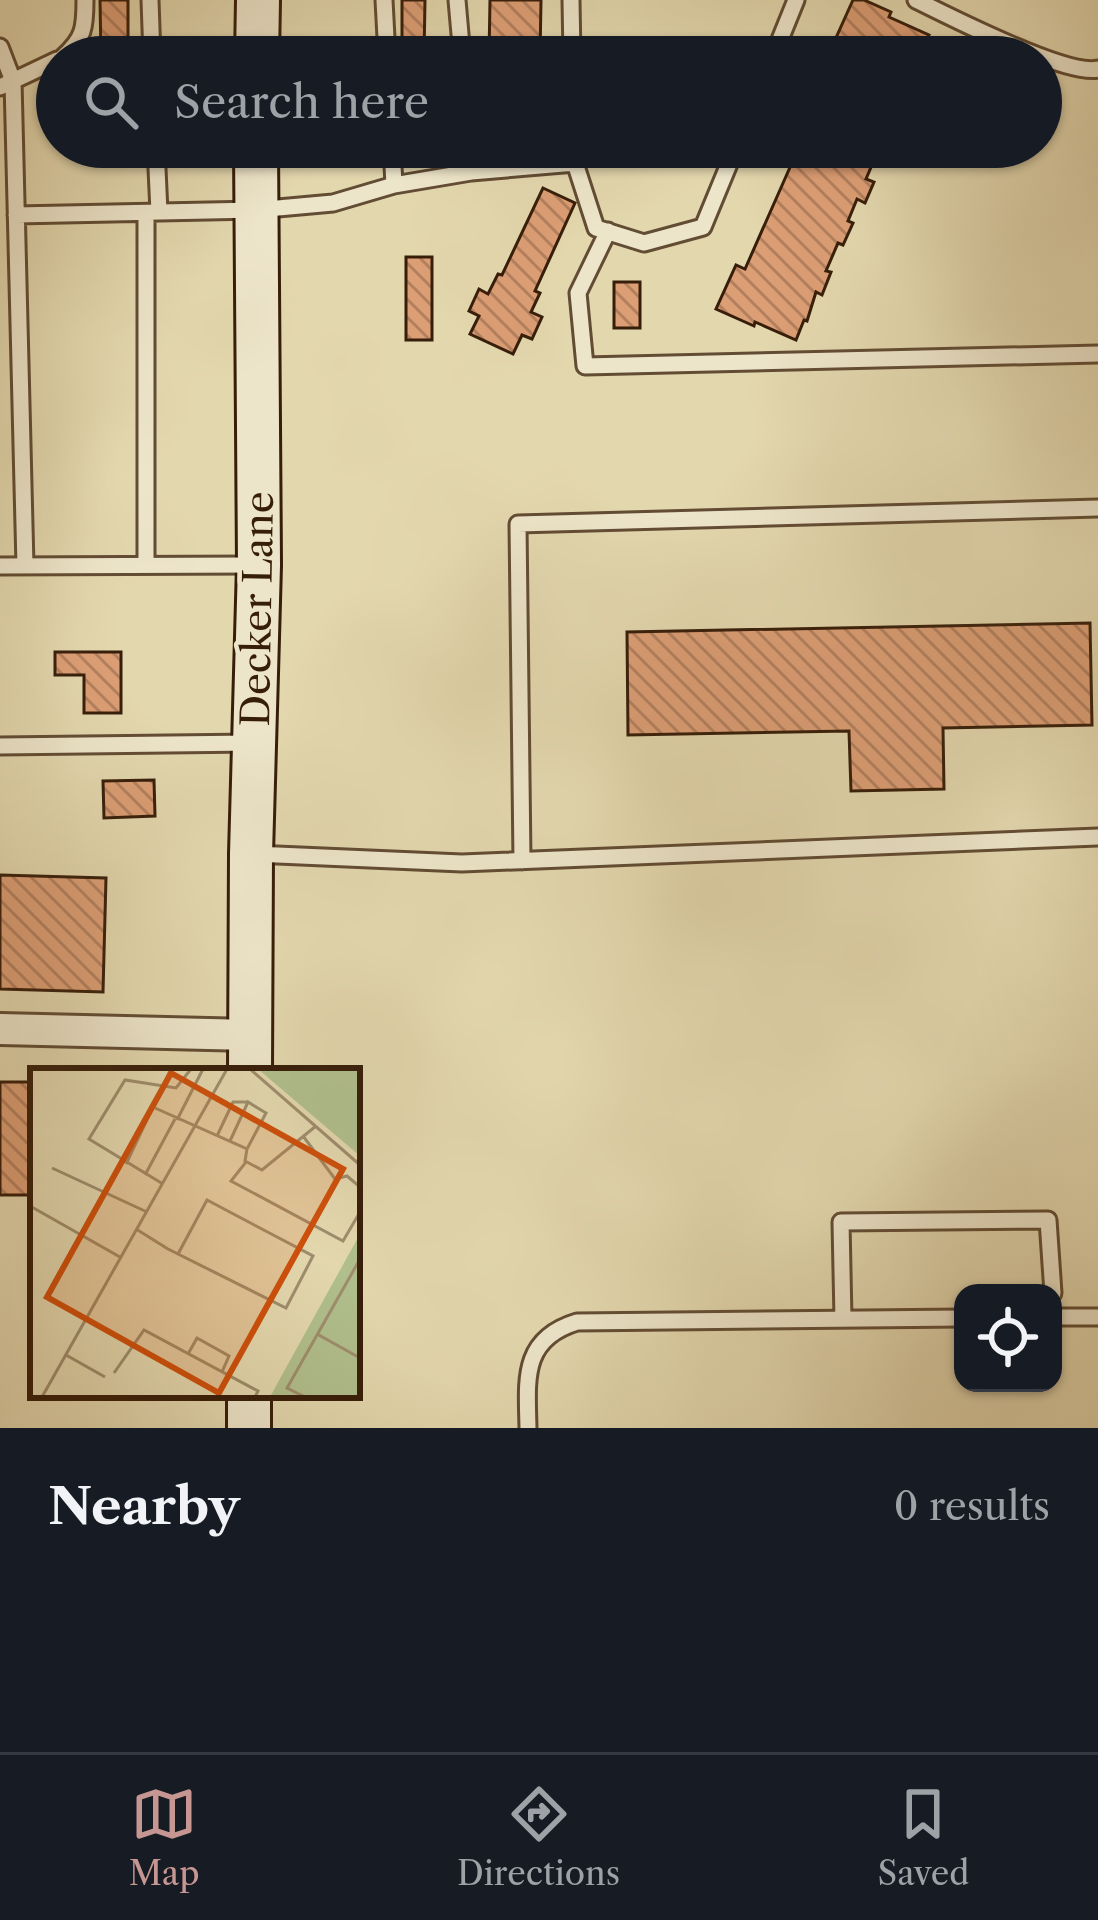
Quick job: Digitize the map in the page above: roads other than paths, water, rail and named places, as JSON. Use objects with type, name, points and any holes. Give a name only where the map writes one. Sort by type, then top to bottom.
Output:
[{"type":"main road","points":[[257,36],[258,0]]},
{"type":"main road","name":"Decker Lane","points":[[250,1053],[259,565],[256,168]]},
{"type":"street","points":[[0,1030],[250,1053]]},
{"type":"lane","points":[[82,36],[85,0]]},
{"type":"lane","points":[[150,0],[151,36]]},
{"type":"lane","points":[[384,0],[386,36]]},
{"type":"lane","points":[[458,0],[461,36]]},
{"type":"lane","points":[[571,0],[572,36]]},
{"type":"lane","points":[[781,36],[796,0]]},
{"type":"lane","points":[[916,0],[996,36]]},
{"type":"lane","points":[[0,47],[16,215],[26,566]]},
{"type":"lane","points":[[1062,64],[1087,71],[1098,69]]},
{"type":"lane","points":[[6,84],[36,70]]},
{"type":"lane","points":[[146,565],[155,168]]},
{"type":"lane","points":[[393,168],[394,185]]},
{"type":"lane","points":[[471,168],[471,172]]},
{"type":"lane","points":[[16,215],[256,210],[333,203],[394,185],[495,168]]},
{"type":"lane","points":[[578,168],[596,228],[644,243],[703,226],[727,168]]},
{"type":"lane","points":[[608,231],[578,293],[585,366],[1098,354]]},
{"type":"lane","points":[[522,861],[518,524],[1098,508]]},
{"type":"lane","points":[[0,566],[259,565]]},
{"type":"lane","points":[[0,746],[256,743]]},
{"type":"lane","points":[[251,854],[462,863],[1098,837]]},
{"type":"lane","points":[[843,1319],[841,1222],[1048,1220],[1052,1284]]},
{"type":"lane","points":[[1062,1317],[1098,1317]]},
{"type":"lane","points":[[528,1428],[530,1361],[538,1346],[577,1322],[954,1318]]}]
